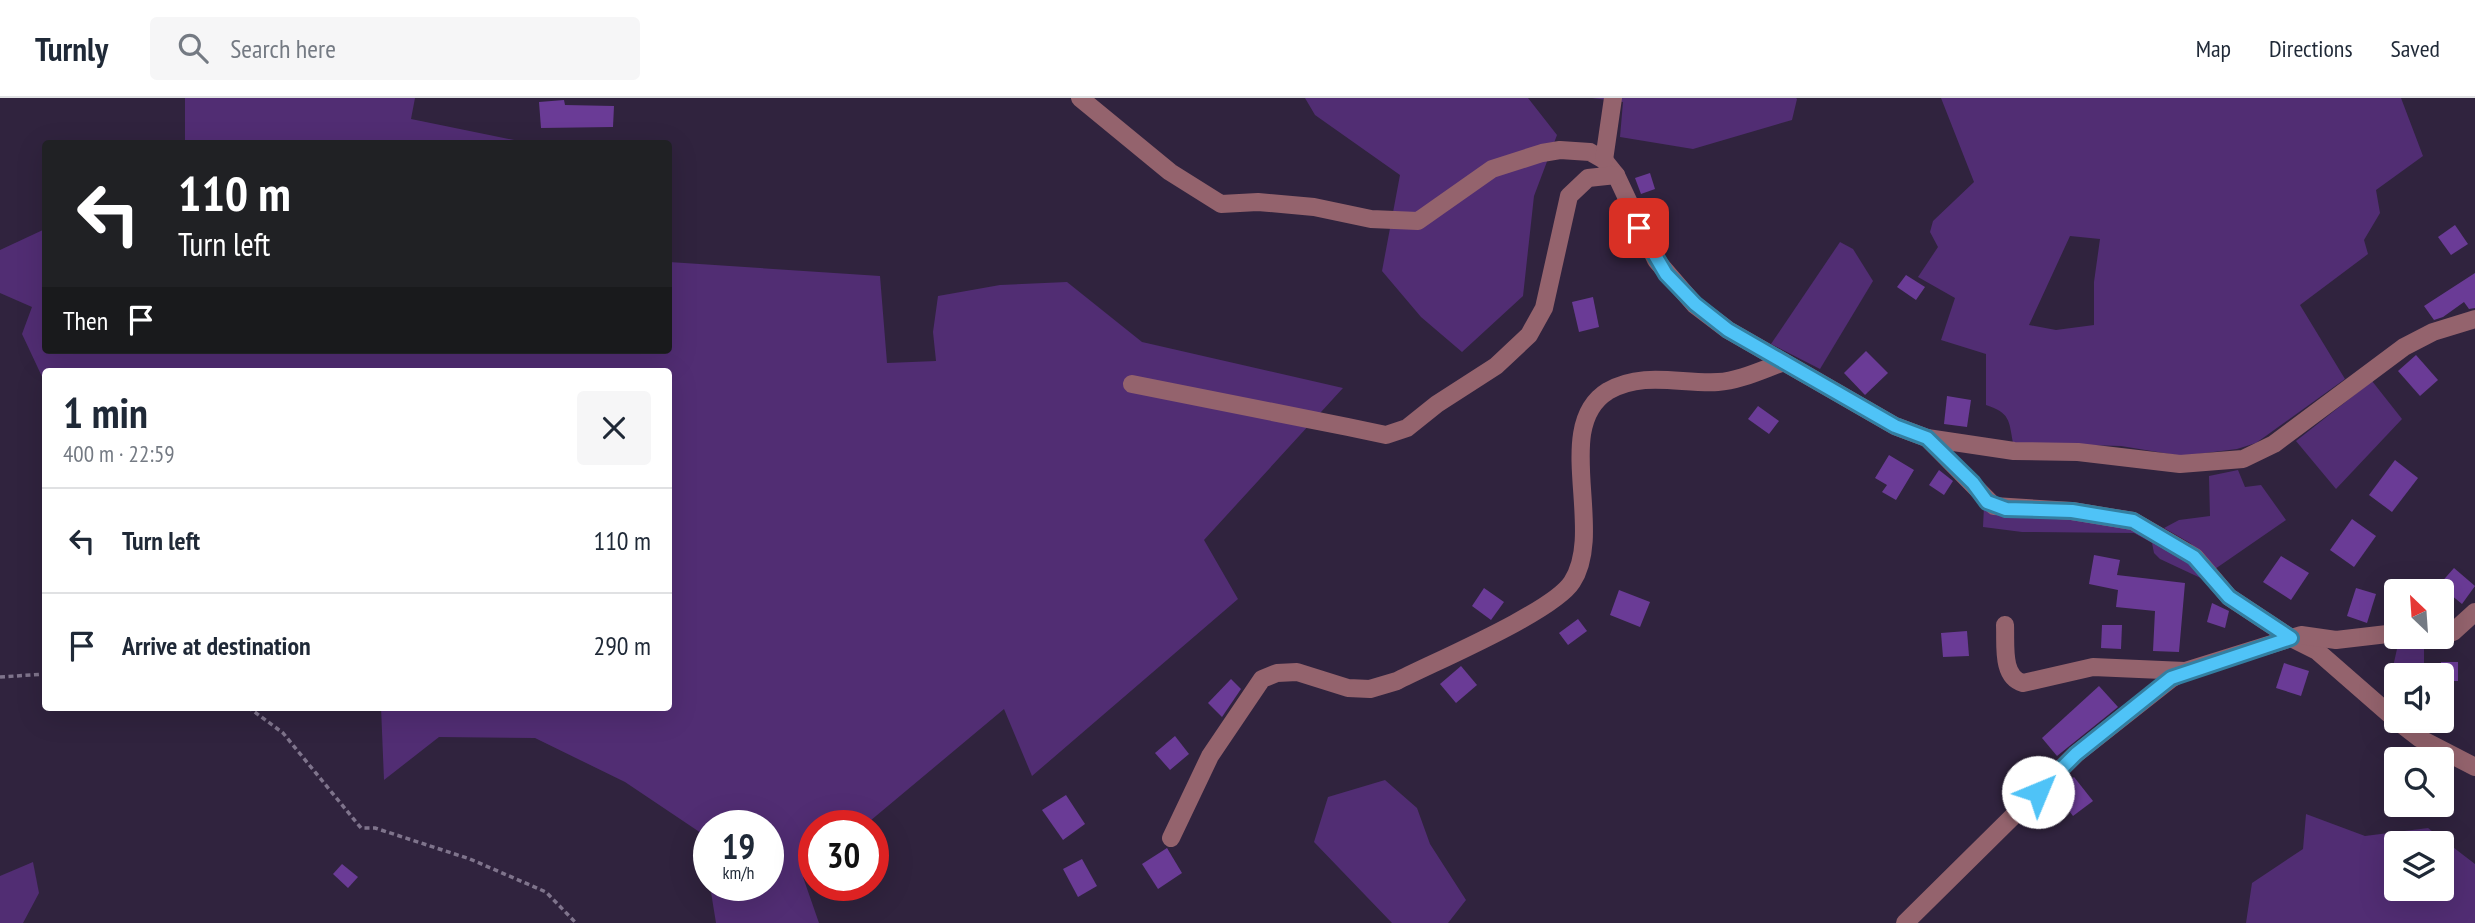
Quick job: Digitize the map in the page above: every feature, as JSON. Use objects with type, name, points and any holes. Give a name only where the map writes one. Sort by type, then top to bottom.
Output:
[{"type":"street","points":[[1080,98],[1160,163],[1221,204],[1258,202],[1303,206],[1371,219],[1418,221],[1492,169],[1560,150],[1590,152],[1604,160],[1616,175],[1646,244],[1666,274],[1695,304],[1728,330],[1895,426],[1927,438],[2014,451],[2078,452],[2180,464],[2243,459],[2274,444],[2404,347],[2433,332],[2475,319]]},
{"type":"street","points":[[1604,160],[1613,98]]},
{"type":"street","points":[[1132,384],[1373,434],[1398,432],[1496,366],[1529,335],[1544,308],[1569,196],[1588,178],[1616,175]]},
{"type":"street","points":[[1171,838],[1210,756],[1262,679],[1277,673],[1297,672],[1349,688],[1370,689],[1397,681],[1549,604],[1572,583],[1582,561],[1584,536],[1581,428],[1593,404],[1607,392],[1628,383],[1653,379],[1720,383],[1784,362]]},
{"type":"street","points":[[1927,438],[1994,506],[2006,509],[2072,511],[2133,521],[2194,557],[2229,597],[2291,638],[2317,650],[2384,710]]},
{"type":"street","points":[[2454,630],[2475,612]]},
{"type":"street","points":[[2005,625],[2008,671],[2015,681],[2023,683],[2093,667],[2185,671]]},
{"type":"street","points":[[1905,923],[2076,754],[2159,685],[2185,671],[2301,635],[2336,640],[2384,634]]},
{"type":"street","points":[[2412,733],[2475,767]]},
{"type":"path","points":[[0,677],[42,674]]},
{"type":"path","points":[[254,711],[284,733],[361,828],[375,828],[470,859],[546,892],[576,923]]},
{"type":"shaded area","points":[[185,98],[415,98],[411,119],[514,140],[185,140]]},
{"type":"shaded area","points":[[1305,98],[1528,98],[1557,135],[1534,196],[1523,296],[1462,352],[1421,317],[1382,271],[1400,175],[1315,115]]},
{"type":"shaded area","points":[[1592,98],[1797,99],[1792,120],[1693,149],[1620,137],[1623,102]]},
{"type":"shaded area","points":[[1941,98],[2401,98],[2423,156],[2376,190],[2380,213],[2364,240],[2368,254],[2300,305],[2345,379],[2256,443],[2237,449],[2182,456],[2121,446],[2013,443],[2007,418],[2000,411],[1986,405],[1986,354],[1941,340],[1955,298],[1918,277],[1938,247],[1930,232],[1933,221],[1974,182]],"holes":[[[2070,236],[2100,239],[2094,282],[2094,325],[2056,330],[2029,325]]]},
{"type":"shaded area","points":[[42,230],[42,354],[672,354],[672,262],[880,276],[887,363],[936,361],[933,332],[938,296],[1000,285],[1067,282],[1142,342],[1343,388],[1204,540],[1238,599],[1032,776],[1004,709],[883,810],[798,810],[798,901],[811,901],[819,923],[716,923],[712,901],[784,901],[784,810],[693,810],[693,828],[625,782],[535,738],[439,737],[384,780],[381,711],[672,711],[672,368],[42,368],[42,377],[22,334],[32,307],[0,293],[0,250]]},
{"type":"shaded area","points":[[1840,242],[1853,249],[1873,281],[1820,369],[1771,344]]},
{"type":"shaded area","points":[[2372,381],[2402,419],[2336,489],[2296,441]]},
{"type":"shaded area","points":[[2238,470],[2245,487],[2261,485],[2286,520],[2215,569],[2190,543],[2164,528],[2179,520],[2210,516],[2209,476]]},
{"type":"shaded area","points":[[1984,506],[2128,525],[2189,559],[2207,581],[2160,559],[2154,553],[2152,543],[2134,533],[2022,532],[1983,527]]},
{"type":"shaded area","points":[[2397,649],[2424,649],[2424,663],[2394,663]]},
{"type":"shaded area","points":[[1385,780],[1417,808],[1430,844],[1466,900],[1448,923],[1392,923],[1314,842],[1328,797]]},
{"type":"shaded area","points":[[2306,814],[2365,836],[2384,834],[2384,901],[2454,901],[2454,848],[2475,864],[2475,923],[2246,923],[2252,883],[2303,849]]},
{"type":"shaded area","points":[[2428,828],[2432,831],[2404,831]]},
{"type":"shaded area","points":[[33,862],[39,893],[23,923],[0,923],[0,876]]},
{"type":"building","points":[[564,100],[565,105],[614,106],[613,127],[541,128],[539,102]]},
{"type":"building","points":[[1650,173],[1655,189],[1641,194],[1635,178]]},
{"type":"building","points":[[2455,225],[2468,244],[2451,255],[2438,237]]},
{"type":"building","points":[[2475,273],[2475,308],[2469,309],[2464,302],[2434,320],[2424,306]]},
{"type":"building","points":[[1906,275],[1925,287],[1916,300],[1897,287]]},
{"type":"building","points":[[1593,297],[1599,327],[1579,332],[1572,302]]},
{"type":"building","points":[[1866,351],[1888,373],[1865,395],[1844,373]]},
{"type":"building","points":[[2416,355],[2438,380],[2420,396],[2398,371]]},
{"type":"building","points":[[1947,396],[1971,400],[1967,427],[1944,424]]},
{"type":"building","points":[[1758,406],[1779,421],[1769,434],[1748,419]]},
{"type":"building","points":[[1889,455],[1914,470],[1896,500],[1882,492],[1887,485],[1875,478]]},
{"type":"building","points":[[2395,460],[2418,478],[2392,512],[2369,495]]},
{"type":"building","points":[[1939,470],[1953,481],[1944,495],[1929,485]]},
{"type":"building","points":[[2352,519],[2376,536],[2354,567],[2330,550]]},
{"type":"building","points":[[2094,555],[2120,560],[2117,575],[2185,583],[2179,652],[2153,651],[2155,611],[2116,607],[2118,590],[2089,584]]},
{"type":"building","points":[[2281,556],[2309,573],[2291,600],[2263,582]]},
{"type":"building","points":[[2454,568],[2475,586],[2462,604],[2454,597],[2454,579],[2444,579]]},
{"type":"building","points":[[1484,588],[1504,602],[1491,620],[1472,606]]},
{"type":"building","points":[[2356,588],[2376,594],[2367,623],[2347,616]]},
{"type":"building","points":[[1619,590],[1650,602],[1640,627],[1610,615]]},
{"type":"building","points":[[2212,603],[2229,611],[2225,628],[2207,622]]},
{"type":"building","points":[[1578,619],[1587,631],[1568,645],[1559,633]]},
{"type":"building","points":[[2102,625],[2122,625],[2121,649],[2101,648]]},
{"type":"building","points":[[1967,631],[1969,656],[1943,657],[1941,633]]},
{"type":"building","points":[[2458,662],[2458,681],[2454,681],[2454,663],[2441,663]]},
{"type":"building","points":[[2284,663],[2309,671],[2301,696],[2276,688]]},
{"type":"building","points":[[1461,666],[1477,685],[1456,703],[1440,684]]},
{"type":"building","points":[[1231,679],[1241,689],[1222,717],[1208,703]]},
{"type":"building","points":[[2099,686],[2118,707],[2057,756],[2042,738]]},
{"type":"building","points":[[1175,736],[1189,754],[1170,770],[1155,753]]},
{"type":"building","points":[[2074,777],[2093,801],[2073,816],[2055,792]]},
{"type":"building","points":[[1066,795],[1085,824],[1063,840],[1042,810]]},
{"type":"building","points":[[1167,848],[1182,873],[1158,889],[1142,864]]},
{"type":"building","points":[[1082,859],[1097,886],[1078,897],[1063,869]]},
{"type":"building","points":[[342,864],[358,877],[348,888],[333,874]]},
{"type":"route","points":[[1639,228],[1666,274],[1695,304],[1728,330],[1895,426],[1927,438],[1973,483],[1987,502],[2006,509],[2072,511],[2133,521],[2194,557],[2229,597],[2291,638],[2185,671],[2159,685],[2076,754],[2038,792]]}]
